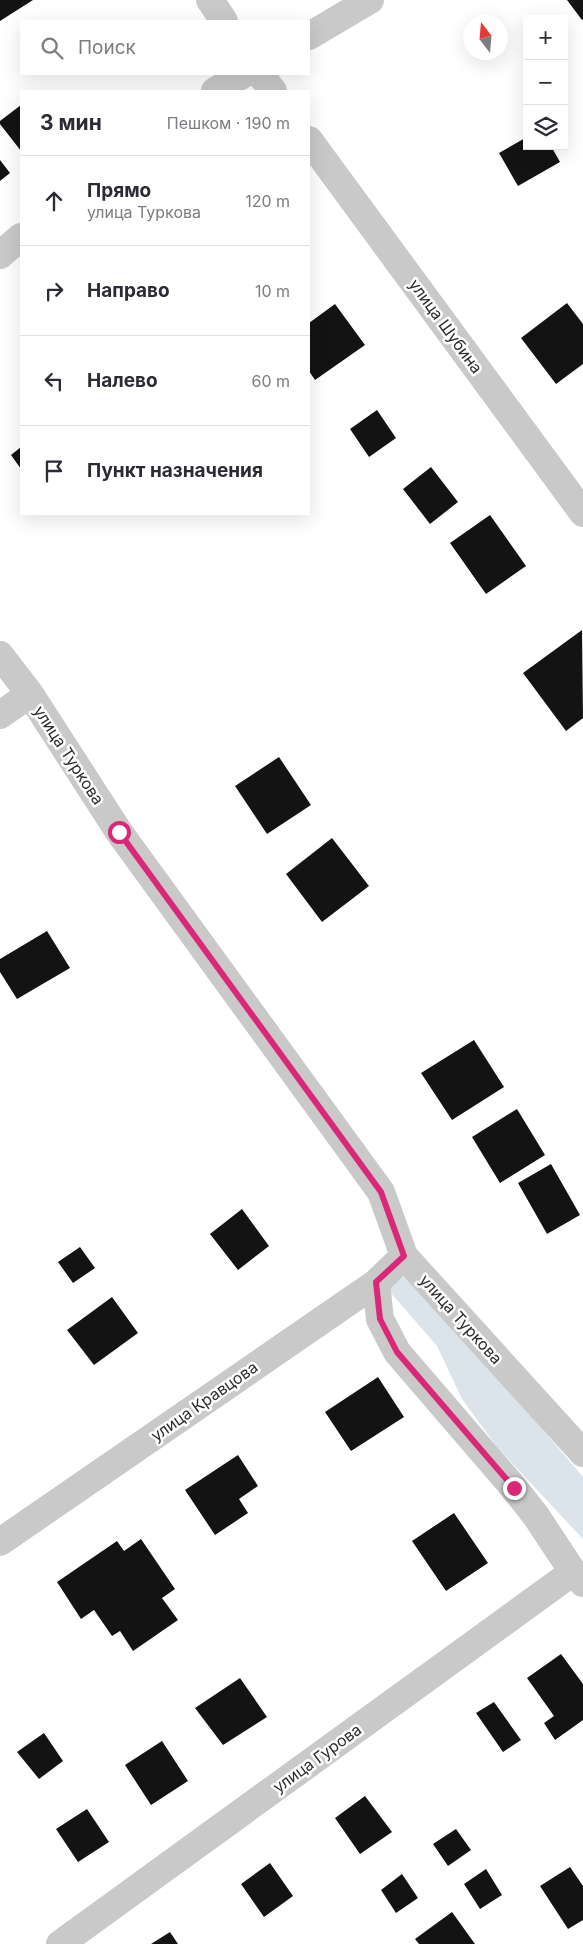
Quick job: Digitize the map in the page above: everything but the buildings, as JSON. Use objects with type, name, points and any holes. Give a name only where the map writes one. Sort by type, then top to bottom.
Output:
[{"type":"street","points":[[210,0],[223,20]]},
{"type":"street","points":[[310,35],[370,0]]},
{"type":"street","points":[[217,90],[242,75]]},
{"type":"street","points":[[261,75],[272,90]]},
{"type":"street","name":"улица Шубина","points":[[310,141],[583,512]]},
{"type":"street","points":[[0,255],[20,238]]},
{"type":"street","name":"улица Туркова","points":[[0,655],[30,694],[119,832],[381,1192],[404,1256],[583,1453]]},
{"type":"street","points":[[0,715],[30,694]]},
{"type":"street","name":"улица Кравцова","points":[[0,1542],[376,1282],[404,1256]]},
{"type":"street","points":[[376,1282],[380,1319],[397,1352],[514,1488],[536,1516],[578,1578]]},
{"type":"street","name":"улица Гурова","points":[[60,1944],[578,1578]]},
{"type":"shaded area","points":[[404,1277],[436,1304],[583,1477],[583,1539],[497,1447],[462,1399],[437,1346],[382,1283]]},
{"type":"route","points":[[119,832],[381,1192],[404,1256],[376,1282],[380,1319],[397,1352],[514,1488]]}]
